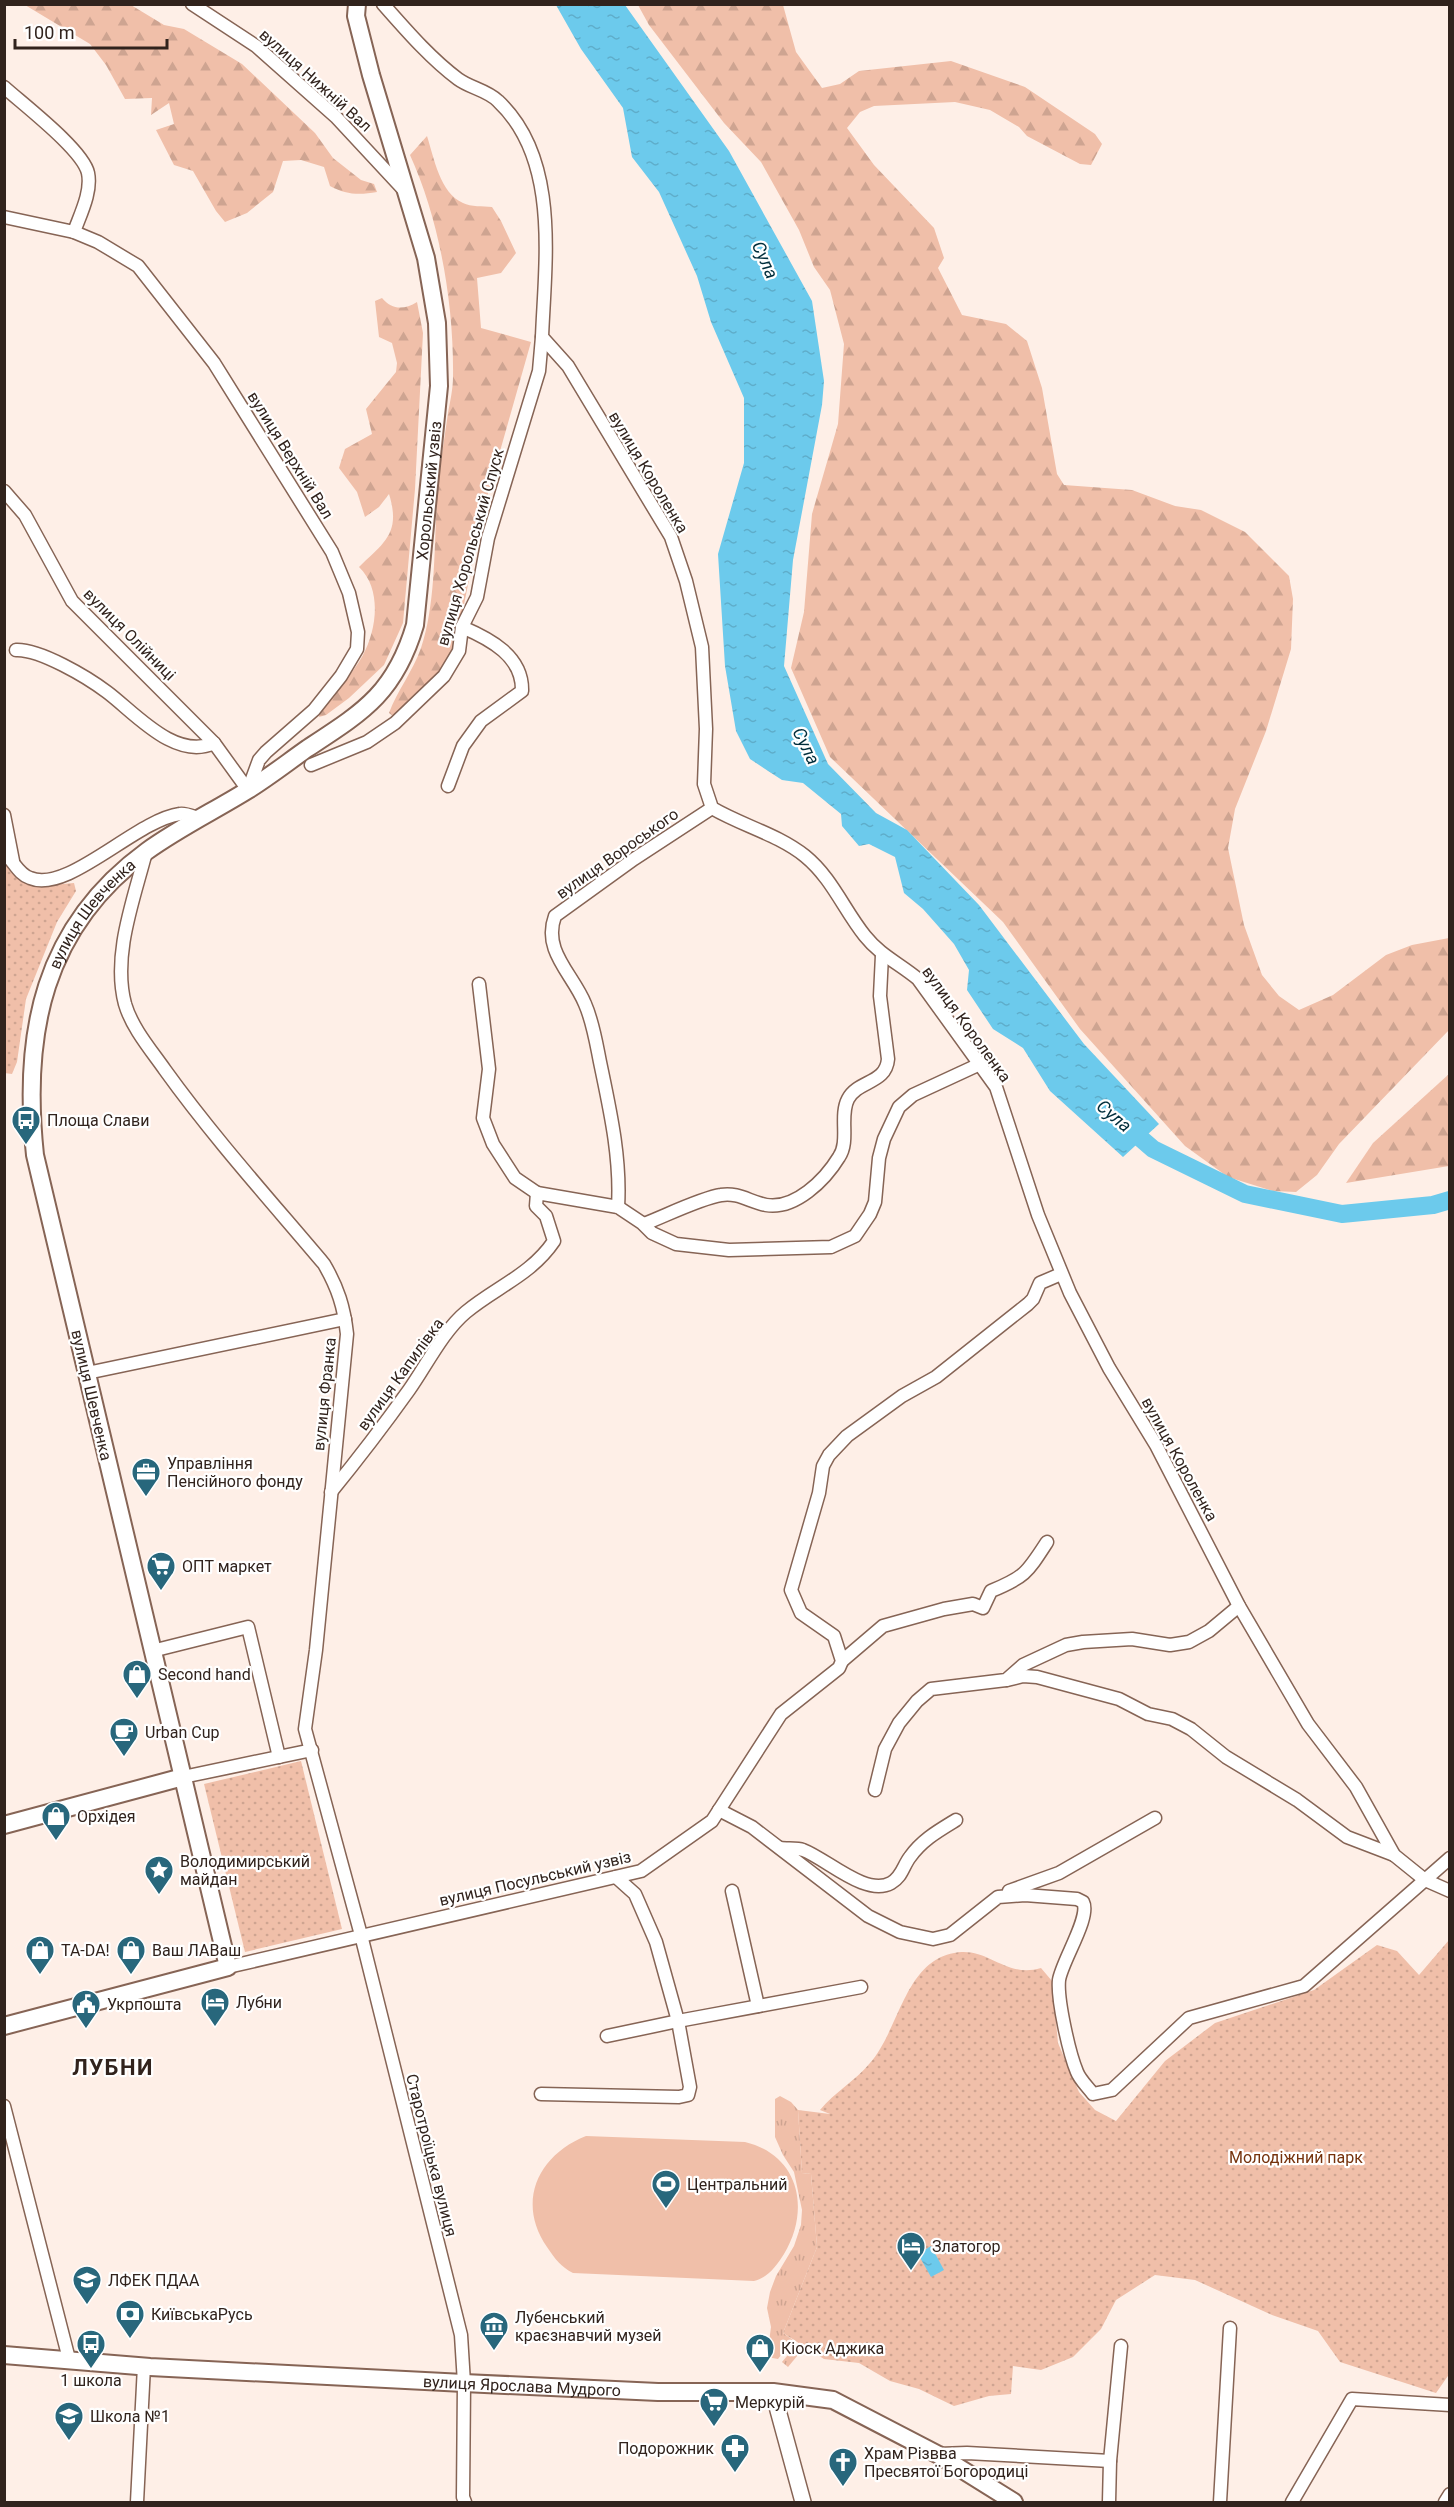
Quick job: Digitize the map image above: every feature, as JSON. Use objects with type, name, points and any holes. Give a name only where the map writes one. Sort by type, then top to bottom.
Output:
[{"type":"main road","name":"Хорольський узвіз","points":[[146,852],[198,818],[248,790],[361,713],[376,699],[400,665],[415,626],[439,386],[437,323],[426,258],[366,54],[356,16],[357,4]]},
{"type":"main road","name":"вулиця Шевченка","points":[[146,852],[110,882],[70,932],[49,975],[39,1015],[33,1055],[30,1113],[35,1155],[228,1967]]},
{"type":"main road","points":[[4,1825],[183,1777]]},
{"type":"main road","points":[[4,2026],[228,1967]]},
{"type":"main road","name":"вулиця Ярослава Мудрого","points":[[4,2355],[144,2366],[464,2383],[658,2392],[773,2392],[833,2400],[938,2454],[1014,2502]]},
{"type":"street","name":"вулиця Нижній Вал","points":[[192,4],[256,46],[299,83],[366,147],[407,194]]},
{"type":"street","points":[[383,4],[416,42],[459,80],[496,99],[510,113],[524,138],[537,169],[543,195],[545,262],[542,337]]},
{"type":"street","points":[[4,87],[80,156],[88,172],[86,196],[74,232]]},
{"type":"street","name":"вулиця Верхній Вал","points":[[4,217],[74,232],[98,242],[138,266],[171,305],[214,363],[332,552],[349,593],[357,624],[357,649],[341,676],[314,710],[259,760],[248,790]]},
{"type":"street","name":"вулиця Хорольський Спуск","points":[[311,765],[368,742],[410,711],[444,676],[459,651],[462,627],[477,597],[488,537],[539,371],[542,337]]},
{"type":"street","name":"вулиця Короленка","points":[[542,337],[568,366],[670,537],[686,580],[702,647],[706,729],[704,784],[712,808],[771,834],[811,862],[835,889],[864,934],[882,955],[903,966],[918,979],[996,1087],[1038,1215],[1061,1274],[1109,1368],[1156,1445],[1239,1606],[1308,1724],[1356,1787],[1394,1855],[1425,1880],[1449,1891]]},
{"type":"street","name":"вулиця Олійниці","points":[[4,491],[25,515],[72,601],[214,743],[248,790]]},
{"type":"street","points":[[448,786],[463,746],[481,721],[522,691],[522,680],[518,667],[509,657],[489,639],[462,627]]},
{"type":"street","points":[[16,650],[28,650],[40,654],[105,690],[157,733],[187,745],[208,746],[214,743]]},
{"type":"street","name":"вулиця Вороського","points":[[618,1208],[620,1186],[614,1132],[591,1021],[584,1002],[552,944],[551,925],[555,916],[634,859],[712,808]]},
{"type":"street","points":[[4,815],[9,857],[20,872],[31,879],[45,881],[60,878],[80,869],[104,852],[181,813],[198,818]]},
{"type":"street","name":"вулиця Франка","points":[[146,852],[125,936],[122,975],[125,1004],[140,1034],[191,1107],[324,1264],[338,1287],[345,1319],[347,1334],[316,1650],[305,1730],[361,1935]]},
{"type":"street","points":[[644,1224],[720,1195],[738,1195],[764,1204],[775,1205],[793,1201],[806,1194],[819,1180],[840,1156],[848,1100],[853,1092],[880,1077],[887,1067],[880,996],[882,955]]},
{"type":"street","points":[[479,984],[489,1069],[483,1118],[493,1144],[515,1178],[537,1193],[618,1208],[644,1224],[652,1233],[676,1244],[729,1250],[831,1247],[855,1236],[864,1226],[875,1202],[879,1158],[884,1139],[899,1107],[912,1095],[980,1064]]},
{"type":"street","name":"вулиця Капилівка","points":[[330,1494],[375,1438],[441,1342],[465,1313],[506,1286],[544,1256],[554,1241],[546,1216],[536,1206],[537,1193]]},
{"type":"street","points":[[842,1661],[834,1636],[801,1613],[791,1590],[819,1493],[823,1466],[829,1455],[847,1436],[902,1396],[936,1377],[1028,1304],[1033,1299],[1040,1283],[1061,1274]]},
{"type":"street","points":[[87,1373],[345,1319]]},
{"type":"street","name":"вулиця Посульський узвіз","points":[[228,1967],[641,1871],[691,1838],[712,1821],[781,1714],[839,1668],[842,1661],[883,1626],[973,1604],[983,1608],[991,1591],[1014,1582],[1028,1572],[1047,1542]]},
{"type":"street","points":[[1006,1680],[1023,1665],[1066,1645],[1132,1639],[1170,1645],[1189,1642],[1209,1631],[1239,1606]]},
{"type":"street","points":[[152,1651],[248,1627],[279,1756]]},
{"type":"street","points":[[874,1790],[885,1749],[899,1724],[917,1701],[931,1689],[1023,1676],[1037,1677],[1119,1699],[1148,1714],[1173,1719],[1191,1729],[1226,1757],[1298,1800],[1347,1837],[1394,1855]]},
{"type":"street","points":[[183,1777],[312,1750]]},
{"type":"street","points":[[719,1810],[752,1827],[868,1916],[900,1932],[933,1939],[950,1935],[998,1897],[1059,1873],[1155,1818]]},
{"type":"street","points":[[780,1848],[802,1850],[864,1884],[876,1886],[891,1884],[902,1874],[909,1858],[928,1837],[956,1820]]},
{"type":"street","points":[[998,1897],[1025,1895],[1077,1899],[1084,1904],[1085,1913],[1063,1965],[1059,1982],[1062,2012],[1077,2073],[1093,2094],[1112,2090],[1189,2018],[1304,1986],[1449,1858]]},
{"type":"street","points":[[541,2094],[679,2097],[688,2095],[690,2087],[678,2021],[657,1942],[635,1894],[616,1877]]},
{"type":"street","points":[[732,1891],[758,2006]]},
{"type":"street","name":"Старотроїцька вулиця","points":[[361,1935],[461,2336],[464,2383],[463,2497],[465,2502]]},
{"type":"street","points":[[607,2036],[861,1987]]},
{"type":"street","points":[[4,2106],[69,2359]]},
{"type":"street","points":[[1220,2502],[1230,2328]]},
{"type":"street","points":[[1109,2502],[1110,2461],[1121,2346]]},
{"type":"street","points":[[137,2502],[144,2366]]},
{"type":"street","points":[[773,2392],[803,2502]]},
{"type":"street","points":[[1292,2502],[1352,2399],[1449,2405]]},
{"type":"street","points":[[938,2454],[967,2453],[1110,2461]]},
{"type":"street","points":[[1445,2502],[1449,2494]]},
{"type":"green space","points":[[25,5],[131,5],[164,25],[184,29],[242,64],[315,133],[333,158],[361,180],[374,184],[377,192],[347,193],[330,186],[324,167],[301,160],[283,161],[273,192],[247,213],[225,222],[193,171],[174,165],[156,130],[174,124],[169,103],[151,115],[152,98],[125,99],[106,65],[90,44]]},
{"type":"green space","points":[[638,5],[783,5],[796,52],[822,88],[840,84],[859,71],[951,61],[1025,87],[1095,134],[1102,144],[1091,165],[1080,164],[1027,136],[1019,127],[990,110],[955,102],[874,106],[860,112],[847,128],[874,165],[934,228],[944,258],[938,268],[962,315],[1006,324],[1027,341],[1042,388],[1057,474],[1064,485],[1132,490],[1175,506],[1201,510],[1245,532],[1289,576],[1293,599],[1291,649],[1266,731],[1235,809],[1228,848],[1244,925],[1262,975],[1279,996],[1299,1010],[1333,995],[1386,955],[1412,945],[1449,938],[1449,1030],[1339,1144],[1317,1175],[1296,1192],[1273,1191],[1228,1177],[1185,1146],[1080,1029],[1003,922],[830,757],[791,668],[804,612],[812,514],[838,424],[844,344],[830,290],[814,267],[799,230],[761,162],[724,123],[649,25]]},
{"type":"green space","points":[[427,136],[439,174],[449,191],[455,198],[466,204],[492,207],[516,253],[501,273],[477,278],[481,328],[531,342],[483,511],[457,639],[439,674],[415,699],[393,716],[389,713],[418,656],[426,631],[434,575],[438,488],[453,382],[451,321],[443,264],[430,207],[410,155]]},
{"type":"green space","points":[[382,298],[394,307],[417,302],[423,333],[415,489],[403,623],[384,665],[349,698],[326,715],[319,717],[320,711],[354,670],[368,645],[374,622],[374,598],[371,586],[359,567],[383,543],[392,528],[393,518],[389,494],[379,507],[365,517],[357,492],[339,468],[345,449],[372,434],[366,409],[396,372],[397,363],[392,343],[379,337],[375,301]]},
{"type":"green space","points":[[4,862],[28,884],[42,886],[74,883],[76,891],[57,922],[26,999],[17,1062],[12,1074],[4,1073]]},
{"type":"green space","points":[[1449,1074],[1449,1166],[1346,1183],[1373,1143]]},
{"type":"green space","points":[[301,1761],[342,1929],[245,1952],[204,1784]]},
{"type":"green space","name":"Молодіжний парк","points":[[1449,1940],[1450,2373],[1436,2393],[1340,2362],[1318,2331],[1272,2315],[1195,2280],[1155,2275],[1116,2300],[1101,2329],[1073,2357],[1041,2370],[1013,2366],[1011,2394],[989,2396],[954,2406],[919,2389],[890,2381],[859,2363],[824,2359],[783,2333],[817,2247],[811,2174],[802,2173],[798,2110],[830,2114],[820,2110],[870,2063],[881,2048],[916,1979],[928,1966],[943,1956],[962,1952],[972,1953],[1019,1970],[1041,1968],[1052,1981],[1058,2043],[1079,2092],[1095,2110],[1116,2121],[1165,2061],[1215,2023],[1314,1990],[1377,1945],[1397,1951],[1419,1975]]},
{"type":"green space","points":[[780,2096],[791,2102],[798,2110],[802,2173],[811,2174],[817,2247],[783,2333],[793,2340],[778,2359],[767,2357],[771,2327],[767,2308],[776,2276],[794,2246],[801,2225],[802,2210],[794,2172],[775,2137],[775,2099]]},
{"type":"green space","name":"Центральний","points":[[586,2136],[745,2142],[763,2149],[778,2159],[788,2171],[795,2186],[798,2202],[797,2219],[784,2254],[768,2274],[754,2281],[569,2271],[553,2255],[538,2230],[533,2213],[533,2197],[544,2168],[555,2155],[569,2144]]},
{"type":"green space","points":[[825,2311],[831,2315],[788,2367],[782,2362]]},
{"type":"water","points":[[556,5],[625,5],[729,151],[812,301],[824,381],[822,405],[793,560],[784,666],[828,764],[876,813],[907,830],[979,905],[1084,1044],[1159,1124],[1123,1157],[1050,1091],[1023,1048],[993,1029],[967,990],[969,970],[954,944],[923,909],[904,893],[895,857],[869,844],[859,846],[842,826],[841,814],[803,783],[782,780],[750,759],[736,731],[725,666],[718,554],[744,463],[744,398],[711,322],[697,276],[659,192],[632,157],[623,108],[581,49]]},
{"type":"water","points":[[931,2246],[944,2270],[931,2277],[918,2254]]},
{"type":"waterway","name":"Сула","points":[[1123,1123],[1153,1149],[1245,1194],[1342,1214],[1433,1205],[1450,1200]]},
{"type":"place","name":"Площа Слави","points":[[26,1146]]},
{"type":"place","name":"Управління Пенсійного фонду","points":[[146,1498]]},
{"type":"place","name":"ОПТ маркет","points":[[161,1592]]},
{"type":"place","name":"Second hand","points":[[137,1700]]},
{"type":"place","name":"Urban Cup","points":[[124,1758]]},
{"type":"place","name":"Орхідея","points":[[56,1842]]},
{"type":"place","name":"Володимирський майдан","points":[[159,1896]]},
{"type":"place","name":"TA-DA!","points":[[40,1976]]},
{"type":"place","name":"Ваш ЛАВаш","points":[[131,1976]]},
{"type":"place","name":"Лубни","points":[[215,2028]]},
{"type":"place","name":"Укрпошта","points":[[86,2030]]},
{"type":"place","name":"Центральний","points":[[666,2210]]},
{"type":"place","name":"Златогор","points":[[911,2272]]},
{"type":"place","name":"ЛФЕК ПДАА","points":[[87,2306]]},
{"type":"place","name":"КиївськаРусь","points":[[130,2340]]},
{"type":"place","name":"Лубенський краєзнавчий музей","points":[[494,2352]]},
{"type":"place","name":"1 школа","points":[[91,2370]]},
{"type":"place","name":"Кіоск Аджика","points":[[760,2374]]},
{"type":"place","name":"Меркурій","points":[[714,2428]]},
{"type":"place","name":"Школа №1","points":[[69,2442]]},
{"type":"place","name":"Подорожник","points":[[735,2474]]},
{"type":"place","name":"Храм Різвва Пресвятої Богородиці","points":[[843,2488]]},
{"type":"district","name":"ЛУБНИ","points":[[113,2067]]}]
